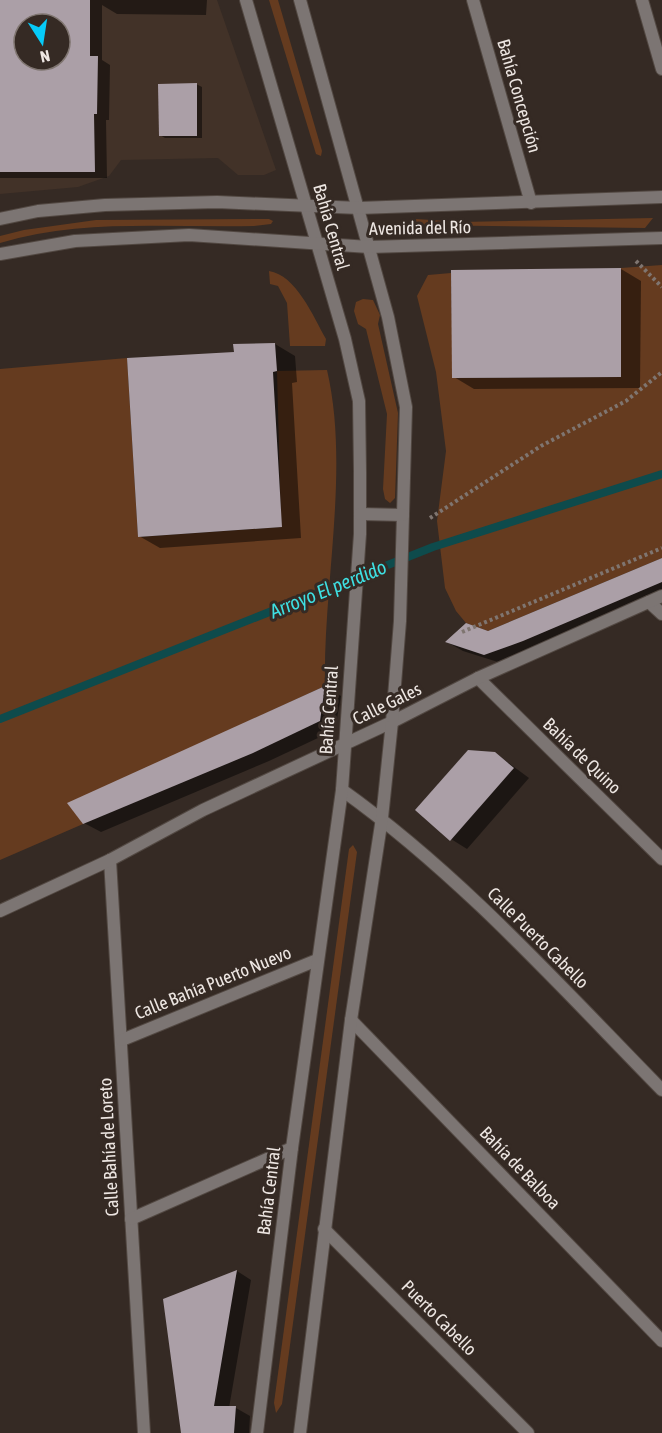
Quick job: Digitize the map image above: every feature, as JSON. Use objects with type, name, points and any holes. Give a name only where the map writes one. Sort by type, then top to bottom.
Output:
[{"type":"street","name":"Bahía Central","points":[[246,0],[345,339],[358,401],[360,514],[342,790],[292,1148],[258,1432]]},
{"type":"street","name":"Bahía Central","points":[[300,0],[388,317],[406,407],[400,621],[392,722],[382,818],[351,1020],[300,1433]]},
{"type":"street","name":"Bahía Concepción","points":[[472,0],[531,203]]},
{"type":"street","points":[[642,0],[662,69]]},
{"type":"street","name":"Avenida del Río","points":[[0,219],[38,211],[105,205],[217,202],[306,208],[359,208],[662,197]]},
{"type":"street","name":"Avenida del Río","points":[[0,254],[75,241],[137,237],[199,236],[369,247],[662,238]]},
{"type":"street","points":[[360,514],[404,514]]},
{"type":"street","name":"Calle Gales","points":[[0,911],[110,860],[203,810],[392,722],[478,678],[662,596]]},
{"type":"street","points":[[650,602],[662,614]]},
{"type":"street","name":"Bahía de Quino","points":[[478,678],[662,860]]},
{"type":"street","name":"Calle Puerto Cabello","points":[[342,790],[382,818],[475,899],[662,1090]]},
{"type":"street","name":"Calle Bahía de Loreto","points":[[110,860],[144,1433]]},
{"type":"street","name":"Calle Bahía Puerto Nuevo","points":[[122,1040],[317,960]]},
{"type":"street","name":"Bahía de Balboa","points":[[351,1020],[662,1341]]},
{"type":"street","points":[[131,1219],[292,1148]]},
{"type":"street","name":"Puerto Cabello","points":[[324,1229],[528,1433]]},
{"type":"path","points":[[636,261],[662,287]]},
{"type":"path","points":[[430,518],[541,446],[626,401],[662,372]]},
{"type":"path","points":[[462,632],[662,548]]},
{"type":"shaded area","points":[[0,0],[217,0],[276,170],[264,175],[238,175],[218,158],[121,160],[109,176],[78,187],[0,194]]},
{"type":"shaded area","points":[[269,0],[278,0],[322,151],[321,156],[316,154]]},
{"type":"shaded area","points":[[653,218],[645,228],[415,225],[416,219],[461,222]]},
{"type":"shaded area","points":[[269,219],[273,221],[271,224],[254,226],[94,227],[31,235],[0,243],[0,236],[24,230],[96,220]]},
{"type":"shaded area","points":[[662,265],[662,558],[488,631],[466,623],[456,611],[445,588],[437,521],[446,451],[436,372],[417,296],[428,275],[451,273],[453,378],[620,377],[621,268]]},
{"type":"shaded area","points":[[269,271],[287,280],[303,298],[326,339],[325,346],[290,346],[287,303],[278,286],[270,284]]},
{"type":"shaded area","points":[[363,299],[373,300],[380,315],[378,324],[398,413],[395,498],[390,503],[385,499],[383,489],[387,414],[366,329],[358,324],[354,311],[356,302]]},
{"type":"shaded area","points":[[127,358],[138,537],[281,527],[277,371],[327,370],[336,447],[336,487],[325,647],[325,686],[100,790],[83,824],[0,860],[0,369]]},
{"type":"shaded area","points":[[353,845],[357,852],[282,1404],[276,1413],[274,1403],[349,849]]},
{"type":"building","points":[[0,0],[90,0],[90,56],[98,56],[97,114],[94,114],[95,172],[0,172]]},
{"type":"building","points":[[197,83],[197,136],[159,136],[158,84]]},
{"type":"building","points":[[621,268],[621,377],[452,378],[451,270]]},
{"type":"building","points":[[275,343],[277,371],[273,372],[282,527],[138,537],[127,358],[234,352],[233,344]]},
{"type":"building","points":[[662,558],[662,582],[523,641],[484,655],[445,642],[466,623],[488,631]]},
{"type":"building","points":[[325,686],[320,721],[253,753],[83,824],[67,803]]},
{"type":"building","points":[[468,750],[495,752],[514,768],[450,841],[415,810]]},
{"type":"building","points":[[237,1270],[214,1406],[236,1406],[234,1433],[181,1433],[163,1299]]},
{"type":"waterway","name":"Arroyo El perdido","points":[[0,719],[433,547],[662,474]]}]
